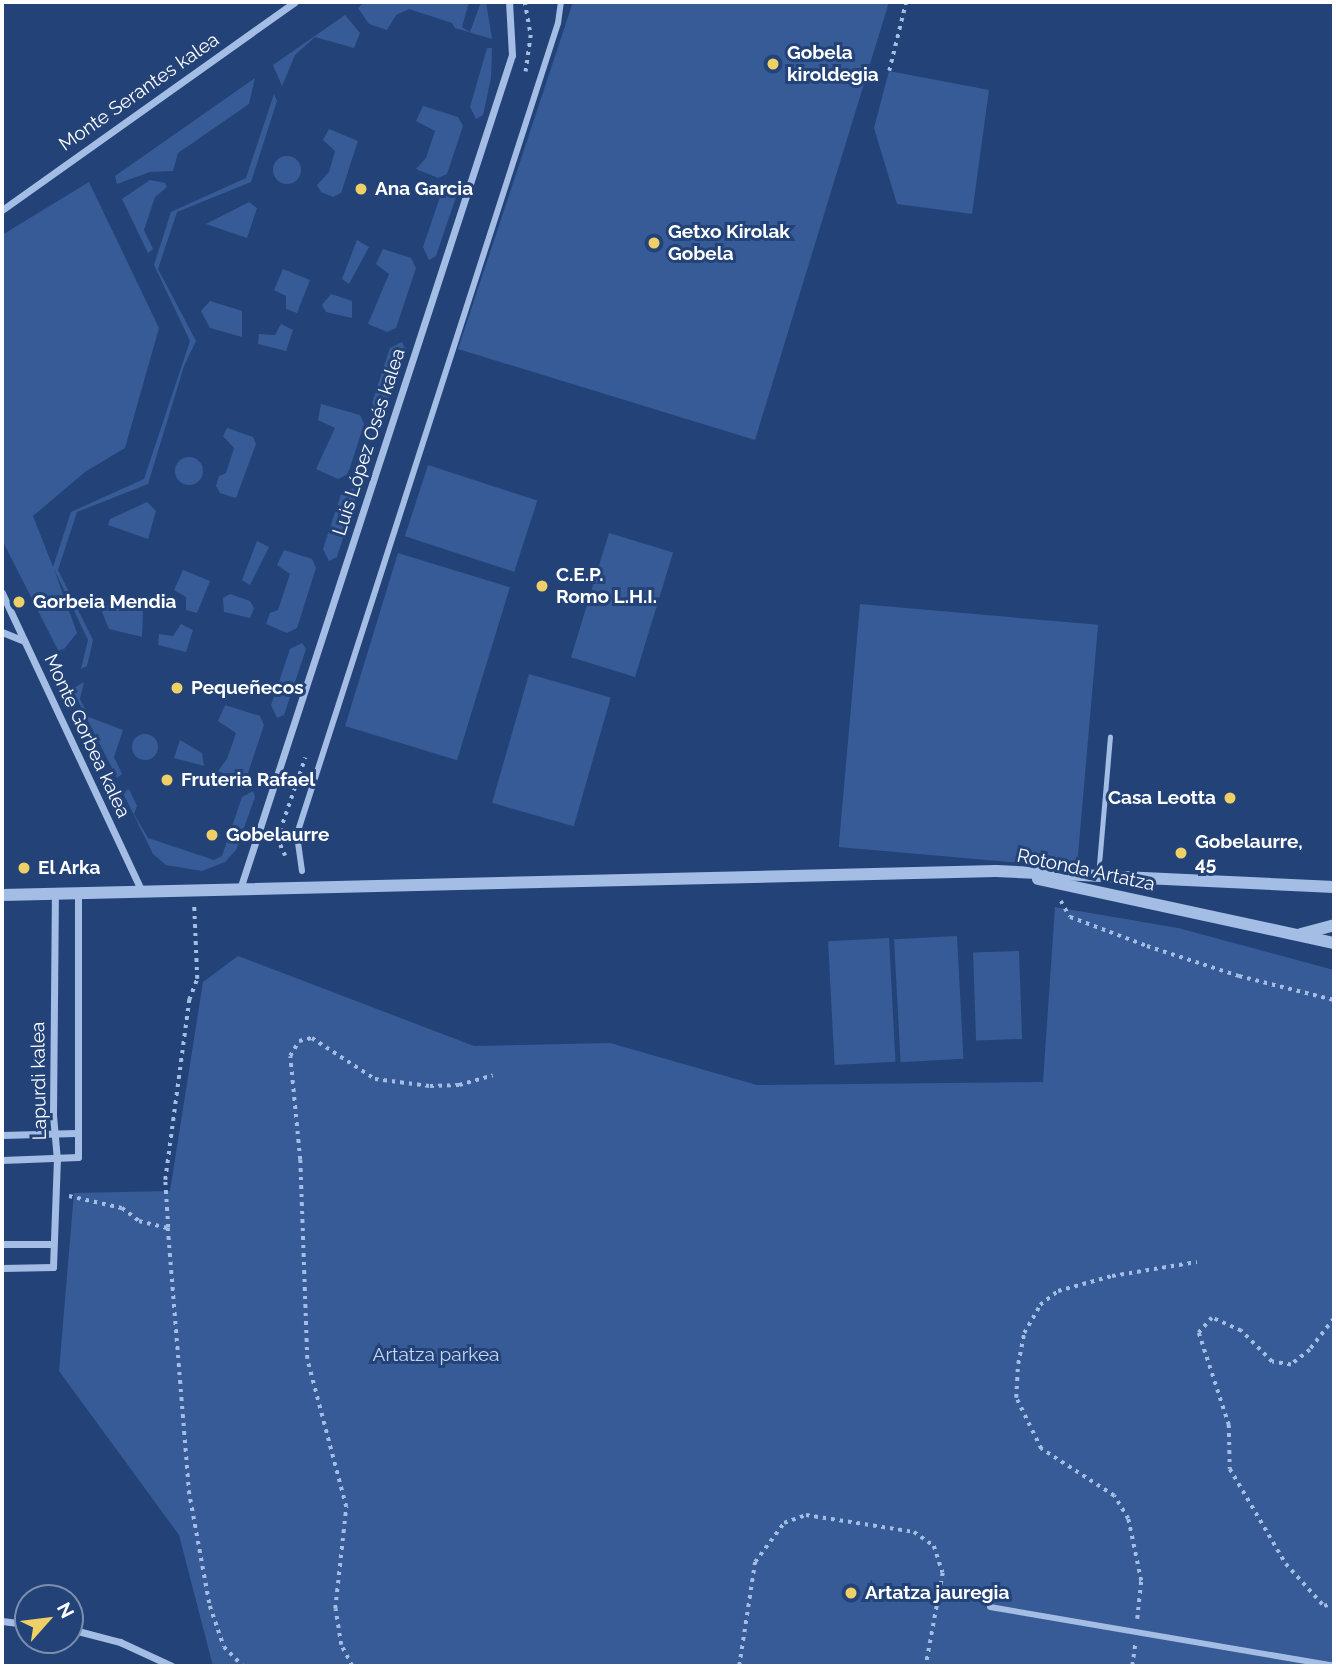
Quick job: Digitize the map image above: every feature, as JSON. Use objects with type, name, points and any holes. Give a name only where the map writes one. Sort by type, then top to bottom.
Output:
[{"type":"street","name":"Monte Serantes kalea","points":[[2,210],[295,2]]},
{"type":"street","name":"Luis López Osés kalea","points":[[240,890],[512,55],[509,2]]},
{"type":"street","points":[[302,871],[297,834],[558,23],[561,2]]},
{"type":"street","name":"Monte Gorbea kalea","points":[[2,593],[142,892]]},
{"type":"street","points":[[2,632],[24,641]]},
{"type":"street","points":[[2,895],[996,871]]},
{"type":"street","name":"Rotonda Artatza","points":[[996,871],[1334,887]]},
{"type":"street","name":"Rotonda Artatza","points":[[996,871],[1334,943]]},
{"type":"street","name":"Lapurdi kalea","points":[[2,1268],[53,1267],[57,1160],[53,1133],[55,894]]},
{"type":"street","name":"Lapurdi kalea","points":[[57,1160],[78,1157],[78,894]]},
{"type":"street","points":[[1301,934],[1334,925]]},
{"type":"street","points":[[2,1135],[76,1133]]},
{"type":"street","points":[[2,1160],[57,1160]]},
{"type":"street","points":[[2,1244],[53,1244]]},
{"type":"street","points":[[990,1606],[1334,1666]]},
{"type":"street","points":[[84,1633],[120,1642],[172,1666]]},
{"type":"lane","points":[[1098,876],[1110,737]]},
{"type":"path","points":[[889,71],[906,2]]},
{"type":"path","points":[[193,891],[197,979],[189,1000],[165,1180],[168,1228],[189,1491],[210,1606],[225,1647],[243,1666]]},
{"type":"path","points":[[1061,901],[1070,917],[1147,946],[1334,1000]]},
{"type":"path","points":[[352,1666],[341,1645],[335,1609],[346,1507],[307,1359],[300,1160],[290,1056],[299,1041],[312,1038],[375,1079],[458,1085],[494,1074]]},
{"type":"path","points":[[64,1195],[122,1208],[139,1221],[168,1228]]},
{"type":"path","points":[[1132,1666],[1141,1581],[1128,1519],[1114,1496],[1054,1461],[1030,1433],[1016,1398],[1022,1343],[1040,1305],[1058,1291],[1112,1276],[1197,1262]]},
{"type":"path","points":[[1334,1318],[1310,1350],[1291,1365],[1272,1362],[1241,1331],[1212,1318],[1199,1332],[1229,1425],[1230,1469],[1286,1564],[1324,1606],[1334,1603]]},
{"type":"path","points":[[739,1666],[755,1562],[784,1523],[806,1515],[914,1532],[934,1546],[943,1573],[926,1666]]},
{"type":"green space","points":[[364,2],[469,2],[462,27],[470,32],[481,2],[486,2],[492,39],[455,28],[452,23],[409,9],[396,15],[387,30],[369,24],[358,8]]},
{"type":"green space","name":"Getxo Kirolak Gobela","points":[[573,2],[889,2],[755,440],[458,349]]},
{"type":"green space","points":[[345,15],[360,33],[354,48],[315,37],[295,55],[282,86],[273,65]]},
{"type":"green space","points":[[487,48],[492,48],[491,78],[483,115],[476,119],[470,107]]},
{"type":"green space","points":[[889,71],[989,90],[972,214],[897,204],[874,128]]},
{"type":"green space","points":[[255,78],[249,104],[178,153],[173,171],[150,172],[117,184],[115,176]]},
{"type":"green space","points":[[274,94],[277,101],[251,182],[177,212],[158,269],[196,341],[184,366],[148,484],[77,512],[58,570],[93,640],[87,666],[81,669],[88,640],[54,569],[77,633],[60,654],[2,540],[2,235],[89,182],[159,328],[125,448],[85,472],[33,516],[53,567],[71,512],[144,479],[190,341],[154,265],[171,212],[246,178]]},
{"type":"green space","points":[[423,106],[458,117],[463,126],[447,174],[438,178],[416,169],[426,158],[435,131],[416,121]]},
{"type":"green space","points":[[329,129],[358,141],[341,193],[333,197],[321,192],[317,185],[329,172],[335,151],[323,140]]},
{"type":"green space","points":[[287,156],[297,160],[301,170],[297,180],[287,184],[277,180],[273,170],[277,160]]},
{"type":"green space","points":[[150,180],[165,183],[167,187],[155,197],[144,230],[153,249],[148,253],[122,199]]},
{"type":"green space","points":[[453,188],[457,194],[436,256],[429,260],[423,247],[441,194]]},
{"type":"green space","points":[[249,202],[257,208],[247,238],[206,224]]},
{"type":"green space","points":[[357,240],[369,247],[349,284],[342,279]]},
{"type":"green space","points":[[383,249],[411,258],[416,268],[396,328],[387,332],[368,324],[389,274],[376,264]]},
{"type":"green space","points":[[283,269],[310,280],[297,313],[286,309],[286,296],[274,290]]},
{"type":"green space","points":[[331,294],[352,301],[352,318],[326,312],[322,305]]},
{"type":"green space","points":[[210,301],[242,311],[242,337],[210,328],[201,311]]},
{"type":"green space","points":[[281,324],[293,330],[286,351],[258,344],[259,334],[275,335]]},
{"type":"green space","points":[[402,342],[405,349],[384,413],[378,416],[372,403],[390,348]]},
{"type":"green space","points":[[321,404],[360,415],[364,424],[348,474],[338,479],[316,469],[335,428],[318,420]]},
{"type":"green space","points":[[227,428],[253,437],[256,444],[236,498],[220,493],[216,486],[219,476],[226,473],[234,448],[223,436]]},
{"type":"green space","points":[[189,457],[199,461],[203,471],[199,481],[189,485],[179,481],[175,471],[179,461]]},
{"type":"green space","points":[[428,465],[537,501],[514,572],[405,536]]},
{"type":"green space","points":[[353,488],[357,494],[337,557],[329,561],[323,549],[341,494]]},
{"type":"green space","points":[[147,502],[156,511],[148,539],[108,525],[110,519]]},
{"type":"green space","points":[[609,533],[673,553],[635,677],[571,657]]},
{"type":"green space","points":[[257,541],[269,547],[250,585],[242,580]]},
{"type":"green space","points":[[284,550],[312,559],[316,568],[297,628],[287,633],[266,624],[270,613],[278,610],[290,574],[277,565]]},
{"type":"green space","points":[[398,553],[510,587],[457,760],[345,726]]},
{"type":"green space","points":[[183,570],[210,581],[197,613],[186,610],[186,597],[174,590]]},
{"type":"green space","points":[[230,594],[250,601],[254,608],[250,618],[224,612],[223,598]]},
{"type":"green space","points":[[111,601],[143,611],[142,637],[109,629],[102,612]]},
{"type":"green space","points":[[860,604],[1098,625],[1077,868],[839,847]]},
{"type":"green space","points":[[181,624],[193,630],[186,652],[158,645],[159,634],[173,636]]},
{"type":"green space","points":[[302,643],[306,649],[284,715],[277,718],[271,705],[290,649]]},
{"type":"green space","points":[[529,674],[611,697],[574,826],[492,803]]},
{"type":"green space","points":[[84,682],[80,699],[89,717],[123,730],[114,757],[122,774],[117,778],[72,689]]},
{"type":"green space","points":[[225,705],[260,716],[264,725],[247,776],[239,780],[218,771],[227,759],[236,733],[218,721]]},
{"type":"green space","points":[[145,734],[154,738],[158,747],[154,756],[145,760],[136,756],[132,747],[136,738]]},
{"type":"green space","points":[[180,740],[202,753],[204,766],[174,758]]},
{"type":"green space","points":[[129,789],[137,806],[134,814],[148,838],[214,860],[222,856],[242,797],[253,791],[255,797],[236,850],[225,862],[202,871],[166,865],[153,854],[123,793]]},
{"type":"green space","name":"Artatza parkea","points":[[1055,907],[1178,928],[1334,970],[1334,1666],[213,1666],[179,1535],[59,1371],[74,1193],[170,1191],[203,982],[238,956],[474,1046],[610,1043],[757,1085],[1043,1082]]},
{"type":"green space","points":[[957,936],[963,1059],[901,1062],[894,939]]},
{"type":"green space","points":[[889,938],[895,1062],[835,1065],[828,941]]},
{"type":"green space","points":[[1019,951],[1022,1039],[976,1041],[973,953]]},
{"type":"place","name":"Gobela kiroldegia","points":[[773,64]]},
{"type":"place","name":"Ana Garcia","points":[[361,189]]},
{"type":"place","name":"Getxo Kirolak Gobela","points":[[654,243]]},
{"type":"place","name":"C.E.P. Romo L.H.I.","points":[[542,586]]},
{"type":"place","name":"Gorbeia Mendia","points":[[19,602]]},
{"type":"place","name":"Pequeñecos","points":[[177,688]]},
{"type":"place","name":"Fruteria Rafael","points":[[167,780]]},
{"type":"place","name":"Casa Leotta","points":[[1230,798]]},
{"type":"place","name":"Gobelaurre","points":[[212,835]]},
{"type":"place","name":"Gobelaurre, 45","points":[[1181,853]]},
{"type":"place","name":"El Arka","points":[[24,868]]},
{"type":"place","name":"Artatza jauregia","points":[[851,1593]]}]
